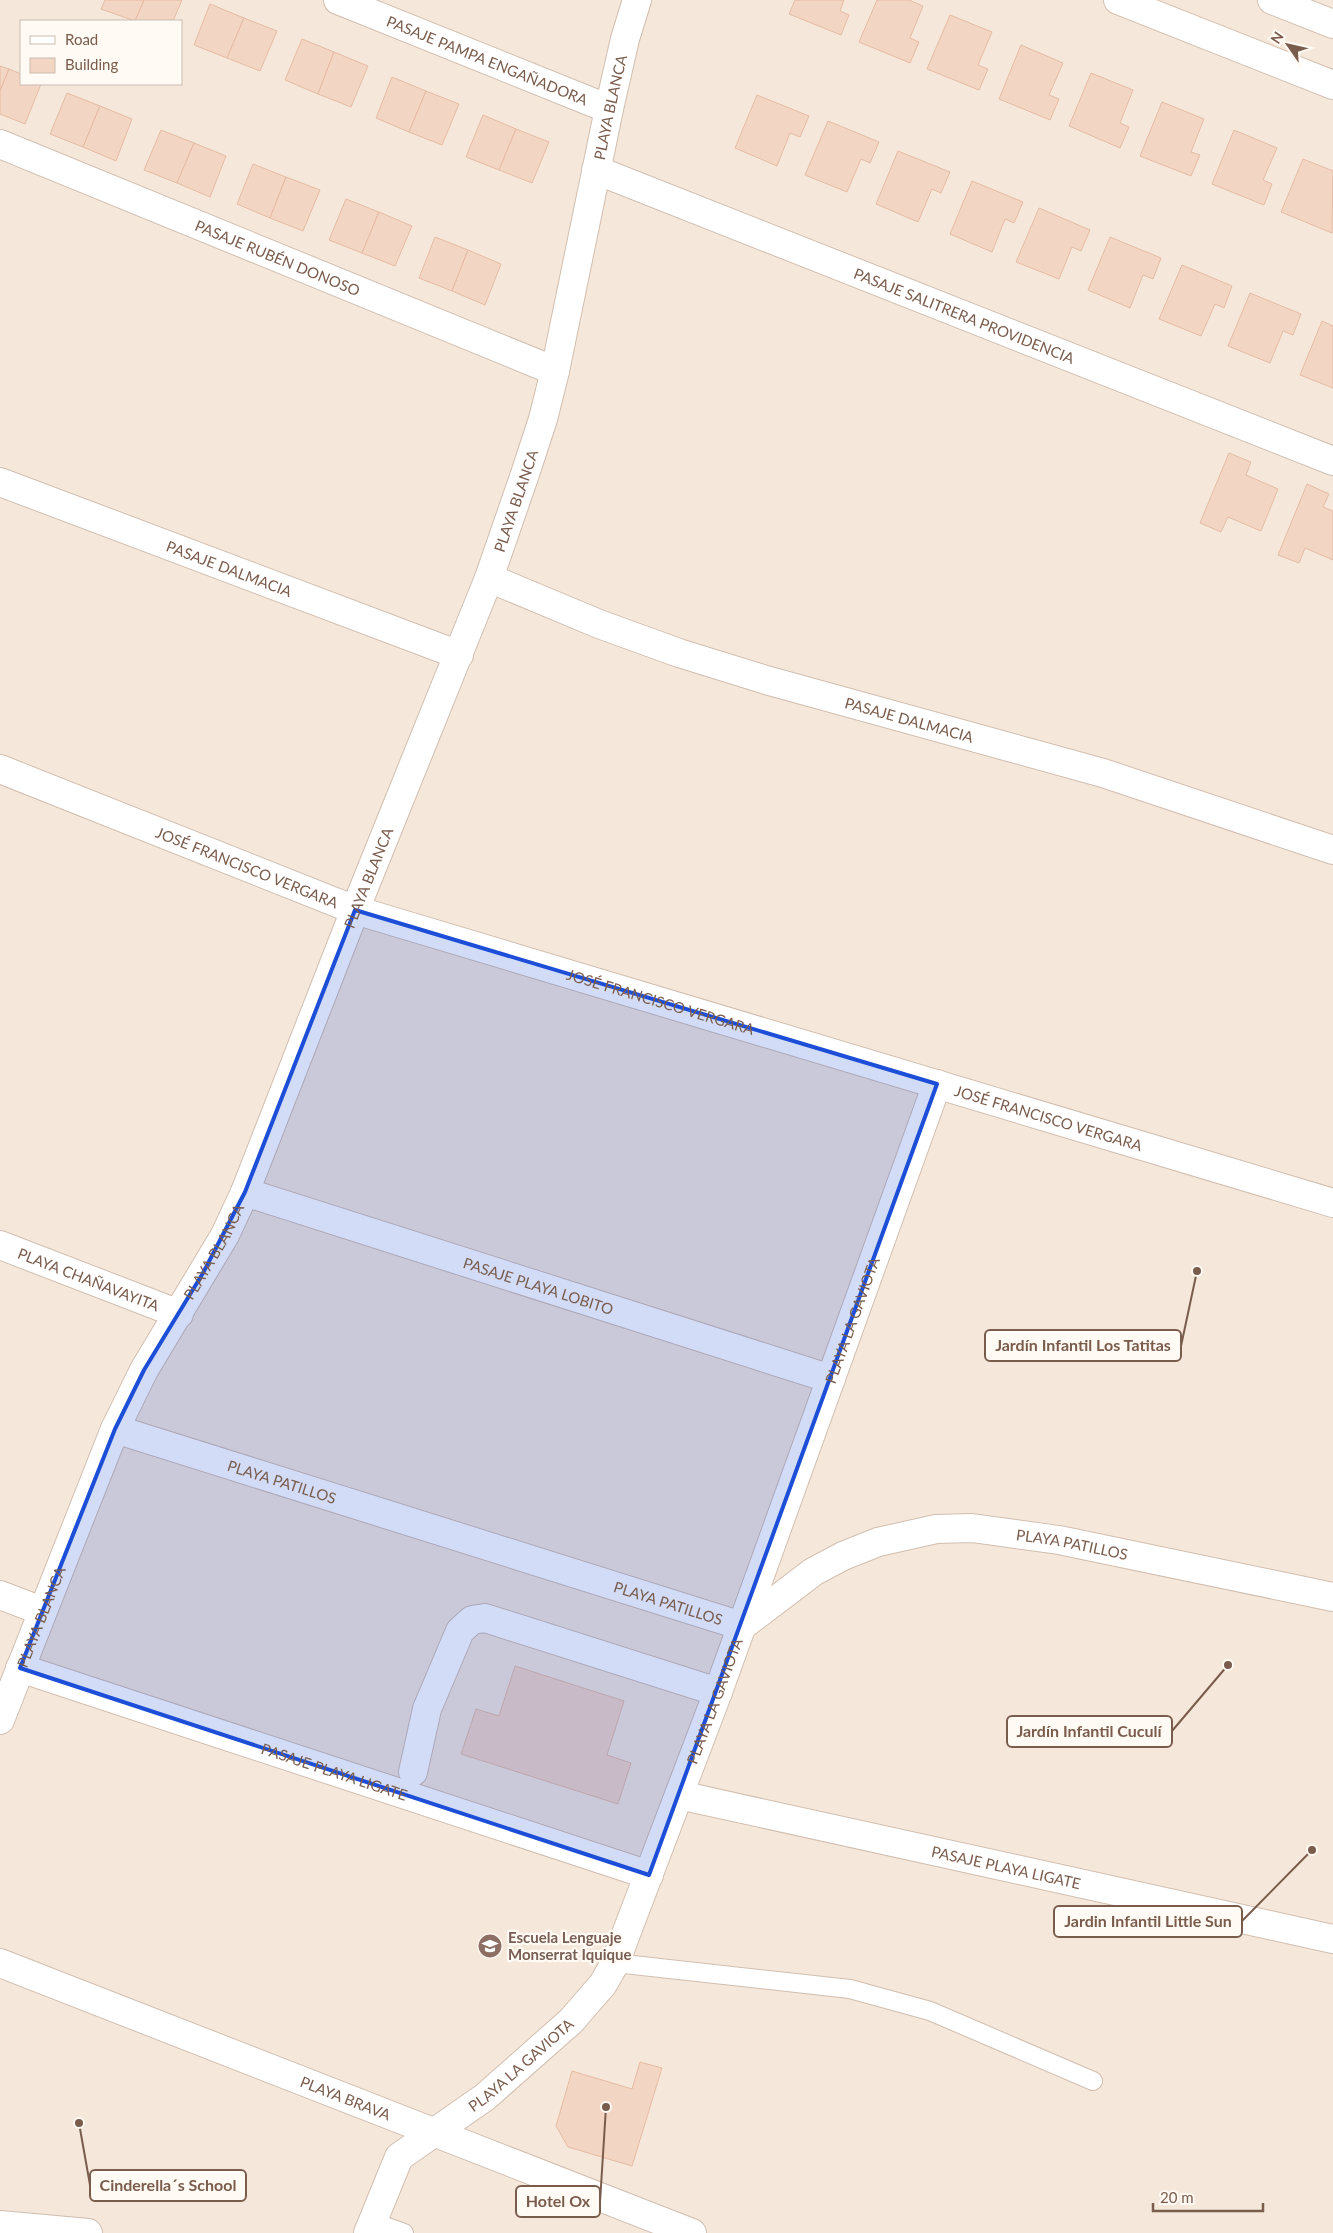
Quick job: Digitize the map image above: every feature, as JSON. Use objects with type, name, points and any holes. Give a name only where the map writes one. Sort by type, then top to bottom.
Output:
[{"type":"street","name":"PASAJE PAMPA ENGAÑADORA","points":[[338,0],[609,109]]},
{"type":"street","name":"PLAYA BLANCA","points":[[0,1720],[115,1429],[144,1370],[225,1234],[245,1192],[355,910],[489,578],[543,419],[555,371],[609,109],[637,0]]},
{"type":"street","points":[[1118,0],[1333,86]]},
{"type":"street","points":[[1272,0],[1333,24]]},
{"type":"street","name":"PASAJE RUBÉN DONOSO","points":[[0,144],[555,371]]},
{"type":"street","name":"PASAJE SALITRERA PROVIDENCIA","points":[[596,170],[1333,461]]},
{"type":"street","name":"PASAJE DALMACIA","points":[[0,482],[459,655]]},
{"type":"street","name":"PASAJE DALMACIA","points":[[489,578],[599,624],[679,653],[766,680],[1103,773],[1333,850]]},
{"type":"street","name":"JOSÉ FRANCISCO VERGARA","points":[[0,769],[355,910],[1333,1203]]},
{"type":"street","name":"PLAYA LA GAVIOTA","points":[[371,2228],[399,2156],[485,2097],[571,2021],[593,1997],[615,1963],[718,1692],[937,1084]]},
{"type":"street","name":"PASAJE PLAYA LOBITO","points":[[245,1192],[831,1378]]},
{"type":"street","name":"PLAYA CHAÑAVAYITA","points":[[0,1244],[179,1314]]},
{"type":"street","name":"PLAYA PATILLOS","points":[[115,1429],[742,1626],[813,1572],[843,1556],[878,1542],[936,1528],[972,1528],[1059,1540],[1333,1597]]},
{"type":"street","points":[[0,1595],[42,1611]]},
{"type":"street","points":[[413,1772],[427,1709],[460,1631],[472,1620],[485,1618],[718,1692]]},
{"type":"street","name":"PASAJE PLAYA LIGATE","points":[[20,1668],[649,1875]]},
{"type":"street","name":"PASAJE PLAYA LIGATE","points":[[679,1795],[1333,1939]]},
{"type":"street","name":"PLAYA BRAVA","points":[[0,1963],[692,2233]]},
{"type":"street","points":[[0,2225],[88,2233]]},
{"type":"lane","points":[[615,1963],[850,1989],[930,2011],[1093,2081]]},
{"type":"lane","points":[[371,2228],[404,2233]]},
{"type":"highlighted area","points":[[355,910],[937,1084],[649,1875],[20,1668],[115,1429],[144,1370],[203,1273],[245,1192]]},
{"type":"shaded area","points":[[0,0],[1333,0],[1333,2233],[0,2233]]},
{"type":"building","points":[[105,0],[144,0],[135,20],[101,9]]},
{"type":"building","points":[[144,0],[182,0],[173,20],[135,20]]},
{"type":"building","points":[[795,0],[844,0],[840,11],[849,15],[841,35],[789,14]]},
{"type":"building","points":[[877,0],[909,0],[923,6],[910,38],[919,42],[910,63],[859,42]]},
{"type":"building","points":[[210,4],[244,18],[227,58],[194,45]]},
{"type":"building","points":[[950,15],[992,32],[978,65],[988,69],[979,90],[927,69]]},
{"type":"building","points":[[244,18],[277,31],[260,71],[227,58]]},
{"type":"building","points":[[302,39],[334,52],[318,94],[285,80]]},
{"type":"building","points":[[1021,45],[1063,63],[1049,95],[1059,99],[1050,120],[999,99]]},
{"type":"building","points":[[334,52],[368,66],[351,107],[318,94]]},
{"type":"building","points":[[0,66],[9,69],[0,91]]},
{"type":"building","points":[[9,69],[20,74],[20,85],[41,85],[25,124],[0,114],[0,91]]},
{"type":"building","points":[[1091,73],[1133,90],[1120,123],[1129,127],[1120,148],[1069,126]]},
{"type":"building","points":[[392,77],[426,91],[409,132],[376,118]]},
{"type":"building","points":[[426,91],[459,104],[442,145],[409,132]]},
{"type":"building","points":[[67,93],[100,106],[83,147],[50,134]]},
{"type":"building","points":[[757,95],[809,116],[800,137],[790,133],[777,166],[735,148]]},
{"type":"building","points":[[1162,102],[1204,119],[1191,152],[1200,155],[1191,176],[1140,156]]},
{"type":"building","points":[[100,106],[132,119],[116,161],[83,147]]},
{"type":"building","points":[[483,115],[516,129],[499,170],[466,157]]},
{"type":"building","points":[[828,121],[879,142],[870,163],[861,159],[847,192],[805,175]]},
{"type":"building","points":[[516,129],[549,142],[532,183],[499,170]]},
{"type":"building","points":[[161,130],[194,143],[177,183],[144,170]]},
{"type":"building","points":[[1234,130],[1277,148],[1263,180],[1272,184],[1264,205],[1212,184]]},
{"type":"building","points":[[194,143],[226,156],[210,197],[177,183]]},
{"type":"building","points":[[898,151],[950,172],[941,193],[932,189],[918,222],[876,204]]},
{"type":"building","points":[[1303,159],[1333,171],[1332,233],[1281,212]]},
{"type":"building","points":[[253,164],[286,177],[270,218],[237,204]]},
{"type":"building","points":[[286,177],[320,190],[303,231],[270,218]]},
{"type":"building","points":[[972,181],[1023,202],[1014,223],[1005,219],[992,252],[950,234]]},
{"type":"building","points":[[346,199],[379,212],[362,253],[329,240]]},
{"type":"building","points":[[1039,208],[1090,230],[1081,251],[1072,247],[1059,279],[1016,262]]},
{"type":"building","points":[[379,212],[412,226],[395,266],[362,253]]},
{"type":"building","points":[[435,237],[468,250],[452,291],[419,278]]},
{"type":"building","points":[[1110,237],[1161,258],[1153,279],[1143,275],[1130,308],[1088,290]]},
{"type":"building","points":[[468,250],[501,264],[485,305],[452,291]]},
{"type":"building","points":[[1182,265],[1232,286],[1224,308],[1215,304],[1201,336],[1159,319]]},
{"type":"building","points":[[1250,293],[1301,314],[1293,335],[1283,331],[1270,363],[1228,346]]},
{"type":"building","points":[[1322,321],[1333,326],[1333,388],[1300,375]]},
{"type":"building","points":[[1229,453],[1251,462],[1246,475],[1278,489],[1261,531],[1228,517],[1221,532],[1200,523]]},
{"type":"building","points":[[1307,484],[1329,494],[1323,507],[1333,511],[1333,560],[1305,548],[1299,563],[1278,555]]},
{"type":"building","points":[[515,1666],[624,1701],[607,1755],[631,1763],[618,1804],[461,1754],[476,1709],[499,1716]]},
{"type":"building","points":[[640,2062],[662,2068],[632,2166],[568,2147],[556,2126],[572,2071],[632,2089]]},
{"type":"place","name":"Jardín Infantil Los Tatitas","points":[[1197,1271]]},
{"type":"place","name":"Jardín Infantil Cuculí","points":[[1228,1665]]},
{"type":"place","name":"Jardin Infantil Little Sun","points":[[1312,1850]]},
{"type":"place","name":"Escuela Lenguaje Monserrat Iquique","points":[[490,1946]]},
{"type":"place","name":"Hotel Ox","points":[[606,2107]]},
{"type":"place","name":"Cinderella´s School","points":[[79,2123]]}]
